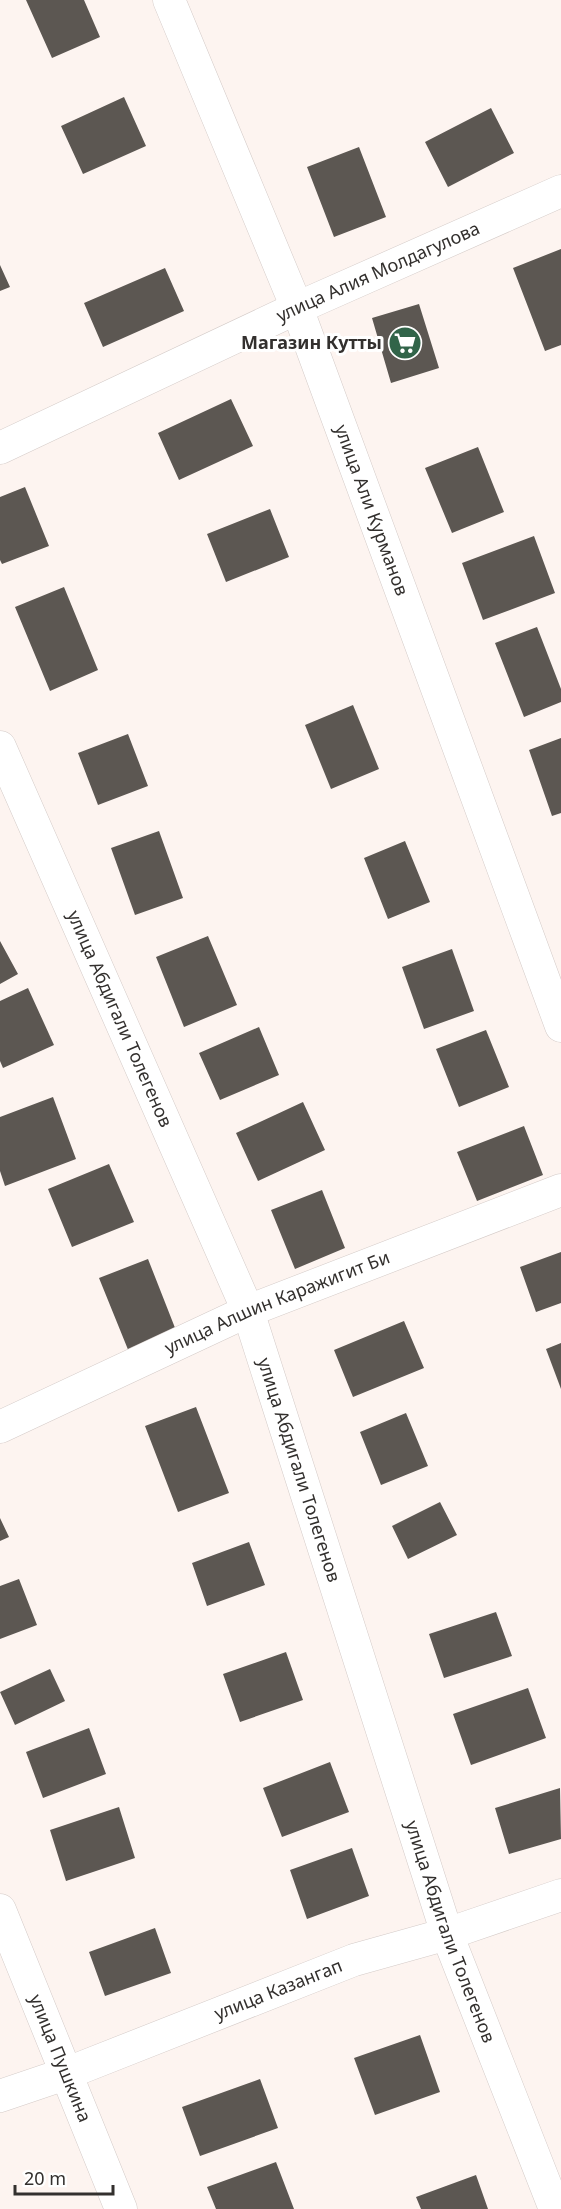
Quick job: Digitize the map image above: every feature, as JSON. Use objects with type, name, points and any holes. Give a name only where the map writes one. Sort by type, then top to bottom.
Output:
[{"type":"street","name":"улица Али Курманов","points":[[169,0],[297,308],[561,1026]]},
{"type":"street","name":"улица Алия Молдагулова","points":[[0,447],[297,308],[561,191]]},
{"type":"street","name":"улица Абдигали Толегенов","points":[[0,747],[248,1311],[447,1934],[555,2209]]},
{"type":"street","name":"улица Алшин Каражигит Би","points":[[0,1427],[248,1311],[561,1190]]},
{"type":"street","name":"улица Казангап","points":[[0,2096],[65,2074],[354,1960],[447,1934],[561,1896]]},
{"type":"street","name":"улица Пушкина","points":[[0,1910],[121,2209]]},
{"type":"building","points":[[26,0],[84,0],[100,37],[52,58]]},
{"type":"building","points":[[124,97],[146,146],[83,174],[61,126]]},
{"type":"building","points":[[491,108],[514,153],[448,187],[425,142]]},
{"type":"building","points":[[359,147],[386,217],[334,237],[307,167]]},
{"type":"building","points":[[561,249],[561,345],[545,351],[513,268]]},
{"type":"building","points":[[0,265],[10,287],[0,291]]},
{"type":"building","points":[[165,268],[184,311],[103,347],[84,303]]},
{"type":"building","name":"Магазин Кутты","points":[[419,304],[439,368],[391,383],[372,318]]},
{"type":"building","points":[[231,399],[253,446],[179,480],[158,433]]},
{"type":"building","points":[[478,447],[504,512],[452,533],[425,468]]},
{"type":"building","points":[[25,487],[49,546],[2,564],[0,560],[0,497]]},
{"type":"building","points":[[270,509],[289,557],[226,582],[207,534]]},
{"type":"building","points":[[534,536],[555,593],[483,620],[462,563]]},
{"type":"building","points":[[64,587],[98,670],[50,691],[15,607]]},
{"type":"building","points":[[537,627],[561,689],[561,702],[524,717],[495,643]]},
{"type":"building","points":[[353,705],[379,769],[331,789],[305,725]]},
{"type":"building","points":[[128,734],[148,786],[98,805],[78,753]]},
{"type":"building","points":[[561,738],[561,813],[552,816],[529,750]]},
{"type":"building","points":[[159,831],[183,898],[135,915],[111,848]]},
{"type":"building","points":[[405,841],[430,902],[388,919],[364,858]]},
{"type":"building","points":[[208,936],[237,1005],[184,1027],[156,957]]},
{"type":"building","points":[[0,941],[18,974],[0,984]]},
{"type":"building","points":[[452,949],[474,1011],[424,1029],[402,967]]},
{"type":"building","points":[[28,988],[54,1045],[3,1068],[0,1061],[0,1001]]},
{"type":"building","points":[[259,1027],[279,1075],[220,1100],[199,1053]]},
{"type":"building","points":[[486,1030],[509,1087],[459,1107],[436,1049]]},
{"type":"building","points":[[53,1097],[76,1159],[5,1186],[0,1171],[0,1117]]},
{"type":"building","points":[[303,1102],[325,1150],[258,1181],[236,1133]]},
{"type":"building","points":[[524,1126],[543,1175],[477,1201],[457,1152]]},
{"type":"building","points":[[109,1164],[134,1222],[72,1247],[48,1189]]},
{"type":"building","points":[[322,1190],[345,1248],[295,1269],[271,1210]]},
{"type":"building","points":[[561,1252],[561,1303],[536,1312],[520,1267]]},
{"type":"building","points":[[148,1259],[179,1338],[131,1357],[99,1278]]},
{"type":"building","points":[[404,1321],[424,1368],[353,1397],[334,1350]]},
{"type":"building","points":[[561,1343],[561,1389],[546,1349]]},
{"type":"building","points":[[196,1407],[229,1493],[178,1512],[145,1426]]},
{"type":"building","points":[[406,1413],[428,1466],[381,1485],[360,1432]]},
{"type":"building","points":[[440,1502],[457,1535],[408,1559],[392,1526]]},
{"type":"building","points":[[0,1518],[9,1537],[0,1541]]},
{"type":"building","points":[[249,1542],[265,1585],[207,1606],[192,1563]]},
{"type":"building","points":[[19,1579],[37,1625],[0,1639],[0,1586]]},
{"type":"building","points":[[496,1612],[512,1656],[444,1678],[429,1634]]},
{"type":"building","points":[[286,1652],[303,1700],[240,1722],[223,1674]]},
{"type":"building","points":[[50,1669],[65,1701],[15,1725],[0,1692]]},
{"type":"building","points":[[528,1688],[546,1738],[471,1765],[453,1714]]},
{"type":"building","points":[[89,1728],[106,1774],[43,1798],[26,1752]]},
{"type":"building","points":[[330,1762],[349,1812],[282,1837],[263,1788]]},
{"type":"building","points":[[560,1788],[561,1839],[509,1854],[495,1808]]},
{"type":"building","points":[[119,1807],[135,1858],[66,1881],[50,1830]]},
{"type":"building","points":[[352,1848],[369,1896],[307,1919],[290,1870]]},
{"type":"building","points":[[155,1928],[171,1973],[105,1996],[89,1952]]},
{"type":"building","points":[[420,2035],[440,2092],[375,2115],[354,2058]]},
{"type":"building","points":[[260,2079],[278,2128],[200,2156],[182,2107]]},
{"type":"building","points":[[276,2162],[294,2209],[216,2209],[207,2187]]},
{"type":"building","points":[[476,2175],[488,2209],[421,2209],[416,2197]]},
{"type":"place","name":"Магазин Кутты","points":[[405,343]]}]
